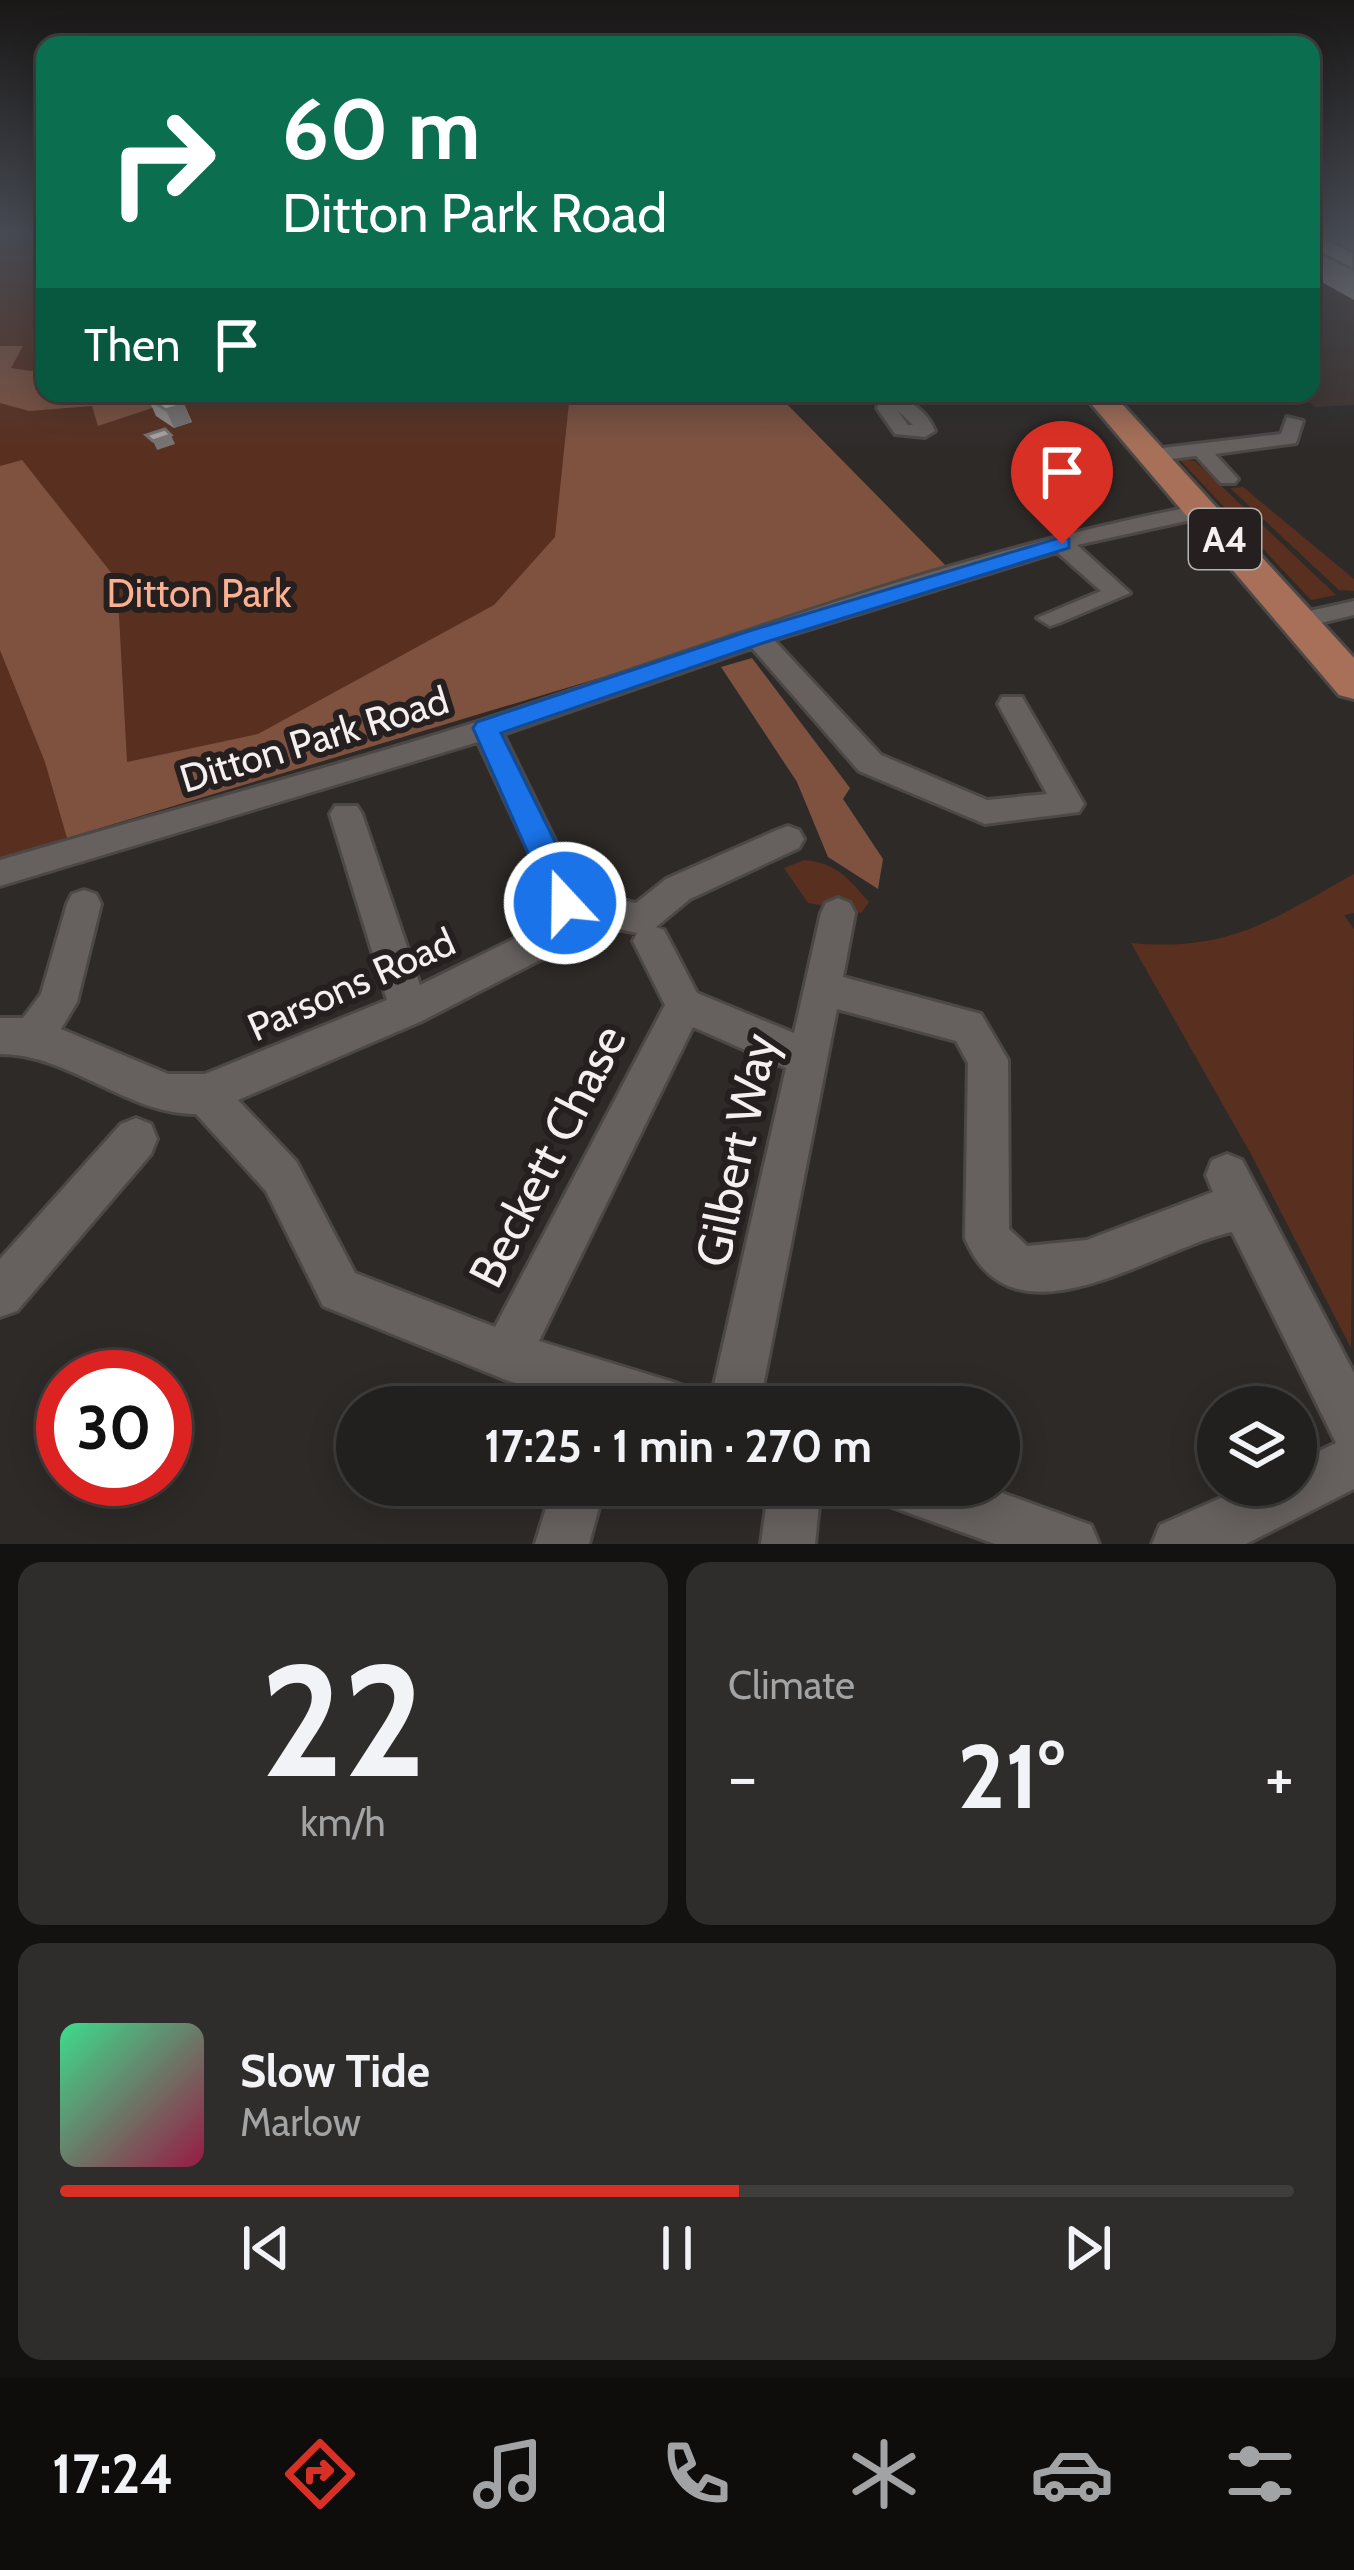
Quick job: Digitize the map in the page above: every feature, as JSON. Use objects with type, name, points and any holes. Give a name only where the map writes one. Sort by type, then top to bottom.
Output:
[{"type":"main road","name":"A4","points":[[1104,402],[1354,685]]},
{"type":"street","points":[[1154,455],[1289,439],[1294,421]]},
{"type":"street","points":[[1201,450],[1228,479]]},
{"type":"street","name":"Ditton Park Road","points":[[0,873],[486,728],[758,637],[1062,544],[1149,518],[1201,511]]},
{"type":"street","points":[[1050,618],[1118,593],[1062,544]]},
{"type":"street","points":[[1296,621],[1354,608]]},
{"type":"street","points":[[758,637],[870,764],[985,812],[1068,804],[1012,704]]},
{"type":"street","points":[[486,728],[562,886],[565,903],[646,930],[684,1005],[808,1058]]},
{"type":"street","points":[[346,814],[409,1009]]},
{"type":"street","points":[[646,930],[678,889],[788,838]]},
{"type":"street","name":"Parsons Road","points":[[187,1094],[409,1009],[551,937],[565,903]]},
{"type":"street","points":[[17,1036],[58,1003],[84,904]]},
{"type":"street","name":"Gilbert Way","points":[[738,1386],[838,914]]},
{"type":"street","points":[[821,988],[968,1027],[988,1060],[987,1238],[1018,1270],[1087,1263],[1213,1214],[1237,1191],[1354,1425]]},
{"type":"street","name":"Beckett Chase","points":[[506,1356],[684,1005]]},
{"type":"street","points":[[17,1036],[187,1094],[281,1176],[339,1290],[575,1386]]},
{"type":"street","points":[[0,1294],[136,1139]]},
{"type":"street","points":[[1200,1541],[1354,1461]]},
{"type":"street","points":[[562,1544],[572,1506]]},
{"type":"street","points":[[788,1544],[793,1506]]},
{"type":"street","points":[[959,1506],[1049,1540]]},
{"type":"shaded area","points":[[1320,307],[1354,307],[1354,405],[1315,407],[1309,402],[1320,402]]},
{"type":"shaded area","points":[[0,346],[23,346],[11,368],[36,372],[36,402],[170,402],[98,426],[92,406],[29,411],[0,403]]},
{"type":"shaded area","points":[[569,402],[785,402],[952,572],[67,838],[45,762],[0,650],[0,466],[22,460],[117,580],[127,762],[258,734],[494,605],[555,537]]},
{"type":"shaded area","points":[[752,658],[850,788],[843,799],[883,859],[878,889],[828,857],[797,782],[721,667]]},
{"type":"green space","name":"Ditton Park","points":[[0,307],[36,307],[36,402],[785,402],[952,572],[0,858]]},
{"type":"green space","points":[[1179,459],[1195,461],[1336,595],[1311,600]]},
{"type":"green space","points":[[1243,487],[1354,579],[1354,591],[1339,590],[1230,488]]},
{"type":"green space","points":[[804,860],[825,865],[848,879],[869,902],[861,913],[808,903],[784,868]]},
{"type":"green space","points":[[1354,874],[1354,913],[1344,915],[1354,929],[1351,1348],[1252,1156],[1131,943],[1166,945],[1223,937],[1273,918]]},
{"type":"building","points":[[154,402],[184,404],[166,410]]},
{"type":"building","points":[[165,429],[171,435],[153,441],[146,435]]},
{"type":"route","points":[[565,903],[562,886],[486,728],[758,637],[1062,544]]}]
